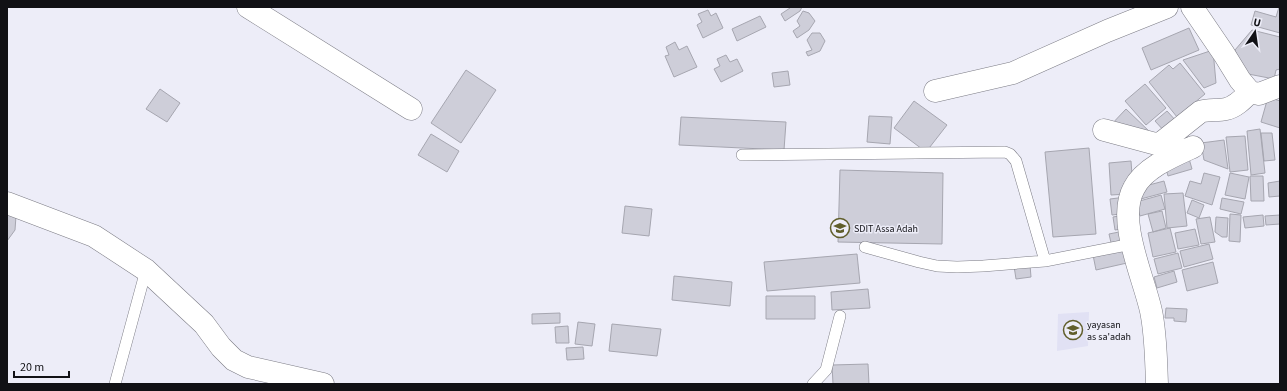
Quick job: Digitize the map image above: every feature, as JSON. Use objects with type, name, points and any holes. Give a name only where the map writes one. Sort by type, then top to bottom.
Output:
[{"type":"street","points":[[248,7],[277,14],[411,109]]},
{"type":"street","points":[[935,91],[1013,73],[1107,31],[1167,7]]},
{"type":"street","points":[[1192,7],[1240,80],[1250,92],[1259,94],[1280,86]]},
{"type":"street","points":[[1104,130],[1156,144],[1161,143],[1200,112],[1206,110],[1226,109],[1239,102],[1250,92]]},
{"type":"street","points":[[1157,384],[1152,313],[1132,244],[1128,210],[1130,197],[1134,187],[1148,173],[1159,164],[1193,147]]},
{"type":"street","points":[[7,203],[94,236],[146,270],[204,324],[221,347],[234,360],[248,367],[323,384]]},
{"type":"lane","points":[[742,155],[1005,152],[1010,154],[1016,161],[1045,261]]},
{"type":"lane","points":[[865,247],[937,266],[983,266],[1045,261],[1132,244]]},
{"type":"lane","points":[[115,384],[146,270]]},
{"type":"lane","points":[[813,384],[824,374],[826,370],[840,316]]},
{"type":"shaded area","name":"yayasan as sa'adah","points":[[1089,312],[1088,346],[1057,351],[1058,314]]},
{"type":"building","points":[[789,7],[802,7],[800,11],[785,21],[781,14],[790,8]]},
{"type":"building","points":[[1279,7],[1280,33],[1251,25],[1255,11],[1276,17]]},
{"type":"building","points":[[708,10],[711,16],[716,13],[723,28],[703,38],[697,25],[702,22],[698,14]]},
{"type":"building","points":[[803,11],[809,13],[815,21],[809,30],[797,38],[793,31],[800,26],[797,21]]},
{"type":"building","points":[[760,16],[766,27],[737,41],[732,29]]},
{"type":"building","points":[[1189,28],[1199,50],[1151,70],[1142,48]]},
{"type":"building","points":[[1252,30],[1280,37],[1280,69],[1276,70],[1274,79],[1243,73],[1235,50]]},
{"type":"building","points":[[812,33],[820,33],[825,41],[820,51],[808,56],[806,52],[812,50],[807,40]]},
{"type":"building","points":[[675,42],[679,50],[687,46],[697,67],[674,77],[665,56],[669,55],[666,47]]},
{"type":"building","points":[[1213,50],[1216,83],[1204,88],[1183,60]]},
{"type":"building","points":[[726,55],[730,62],[737,59],[743,71],[721,82],[714,69],[720,66],[717,59]]},
{"type":"building","points":[[1180,63],[1205,94],[1177,117],[1149,82],[1169,65],[1173,69]]},
{"type":"building","points":[[466,70],[496,90],[461,143],[431,123]]},
{"type":"building","points":[[788,71],[790,85],[774,87],[772,73]]},
{"type":"building","points":[[1145,84],[1166,108],[1146,125],[1125,101]]},
{"type":"building","points":[[160,89],[180,103],[167,122],[146,109]]},
{"type":"building","points":[[1268,97],[1280,101],[1280,128],[1261,122]]},
{"type":"building","points":[[914,101],[947,125],[926,152],[894,128]]},
{"type":"building","points":[[1126,109],[1150,132],[1108,128]]},
{"type":"building","points":[[1167,111],[1177,122],[1165,132],[1155,121]]},
{"type":"building","points":[[869,116],[892,117],[890,144],[867,142]]},
{"type":"building","points":[[681,117],[786,122],[784,150],[679,145]]},
{"type":"building","points":[[1260,129],[1265,173],[1251,175],[1247,131]]},
{"type":"building","points":[[1261,133],[1272,133],[1275,160],[1264,161]]},
{"type":"building","points":[[431,134],[459,151],[447,172],[418,155]]},
{"type":"building","points":[[1245,136],[1248,170],[1230,172],[1226,137]]},
{"type":"building","points":[[1224,140],[1228,169],[1204,160],[1201,143]]},
{"type":"building","points":[[1089,148],[1096,234],[1053,237],[1045,152]]},
{"type":"building","points":[[1188,155],[1192,169],[1168,176],[1164,161]]},
{"type":"building","points":[[1131,161],[1133,188],[1128,194],[1111,195],[1109,163]]},
{"type":"building","points":[[840,170],[943,173],[942,244],[838,242]]},
{"type":"building","points":[[1204,173],[1220,177],[1212,205],[1185,196],[1190,181],[1201,184]]},
{"type":"building","points":[[1230,173],[1249,177],[1245,199],[1225,195]]},
{"type":"building","points":[[1250,176],[1263,176],[1264,201],[1251,201]]},
{"type":"building","points":[[1164,181],[1167,192],[1137,200],[1134,189]]},
{"type":"building","points":[[1280,181],[1280,196],[1269,197],[1268,183]]},
{"type":"building","points":[[1183,193],[1187,226],[1167,228],[1164,194]]},
{"type":"building","points":[[1161,195],[1165,209],[1140,216],[1136,202]]},
{"type":"building","points":[[1126,197],[1128,213],[1112,215],[1110,199]]},
{"type":"building","points":[[1222,198],[1244,202],[1241,214],[1220,209]]},
{"type":"building","points":[[1192,200],[1204,205],[1199,218],[1187,213]]},
{"type":"building","points":[[7,203],[16,216],[15,230],[7,241]]},
{"type":"building","points":[[625,206],[652,209],[649,236],[622,233]]},
{"type":"building","points":[[1162,211],[1166,228],[1153,232],[1148,214]]},
{"type":"building","points":[[1230,214],[1241,215],[1240,242],[1229,241]]},
{"type":"building","points":[[1124,215],[1127,228],[1115,230],[1113,217]]},
{"type":"building","points":[[1263,215],[1264,226],[1245,228],[1243,217]]},
{"type":"building","points":[[1280,215],[1280,224],[1266,225],[1265,216]]},
{"type":"building","points":[[1210,217],[1215,242],[1201,244],[1196,219]]},
{"type":"building","points":[[1216,217],[1228,218],[1227,237],[1222,237],[1215,232]]},
{"type":"building","points":[[1170,228],[1176,252],[1153,257],[1148,233]]},
{"type":"building","points":[[1195,229],[1199,245],[1178,249],[1175,233]]},
{"type":"building","points":[[1124,231],[1127,243],[1112,247],[1109,234]]},
{"type":"building","points":[[1209,244],[1213,259],[1184,267],[1180,251]]},
{"type":"building","points":[[1124,248],[1127,263],[1096,270],[1093,255]]},
{"type":"building","points":[[1178,253],[1182,268],[1158,274],[1154,259]]},
{"type":"building","points":[[857,254],[860,283],[767,291],[764,262]]},
{"type":"building","points":[[1213,262],[1218,283],[1187,291],[1182,270]]},
{"type":"building","points":[[1030,265],[1031,277],[1016,279],[1014,266]]},
{"type":"building","points":[[1174,271],[1177,282],[1157,288],[1154,277]]},
{"type":"building","points":[[674,276],[732,282],[730,306],[672,300]]},
{"type":"building","points":[[868,289],[870,308],[832,310],[831,292]]},
{"type":"building","points":[[766,296],[815,296],[815,319],[766,319]]},
{"type":"building","points":[[1166,308],[1187,309],[1186,322],[1174,321],[1174,318],[1165,318]]},
{"type":"building","points":[[560,313],[560,323],[532,324],[532,314]]},
{"type":"building","points":[[578,322],[595,324],[592,346],[575,344]]},
{"type":"building","points":[[612,324],[661,329],[657,356],[609,351]]},
{"type":"building","points":[[568,326],[569,343],[556,343],[555,327]]},
{"type":"building","points":[[583,347],[584,359],[567,360],[566,348]]},
{"type":"building","points":[[868,364],[869,384],[833,384],[832,365]]},
{"type":"place","name":"SDIT Assa Adah","points":[[840,228]]},
{"type":"place","name":"yayasan as sa'adah","points":[[1073,330]]}]
